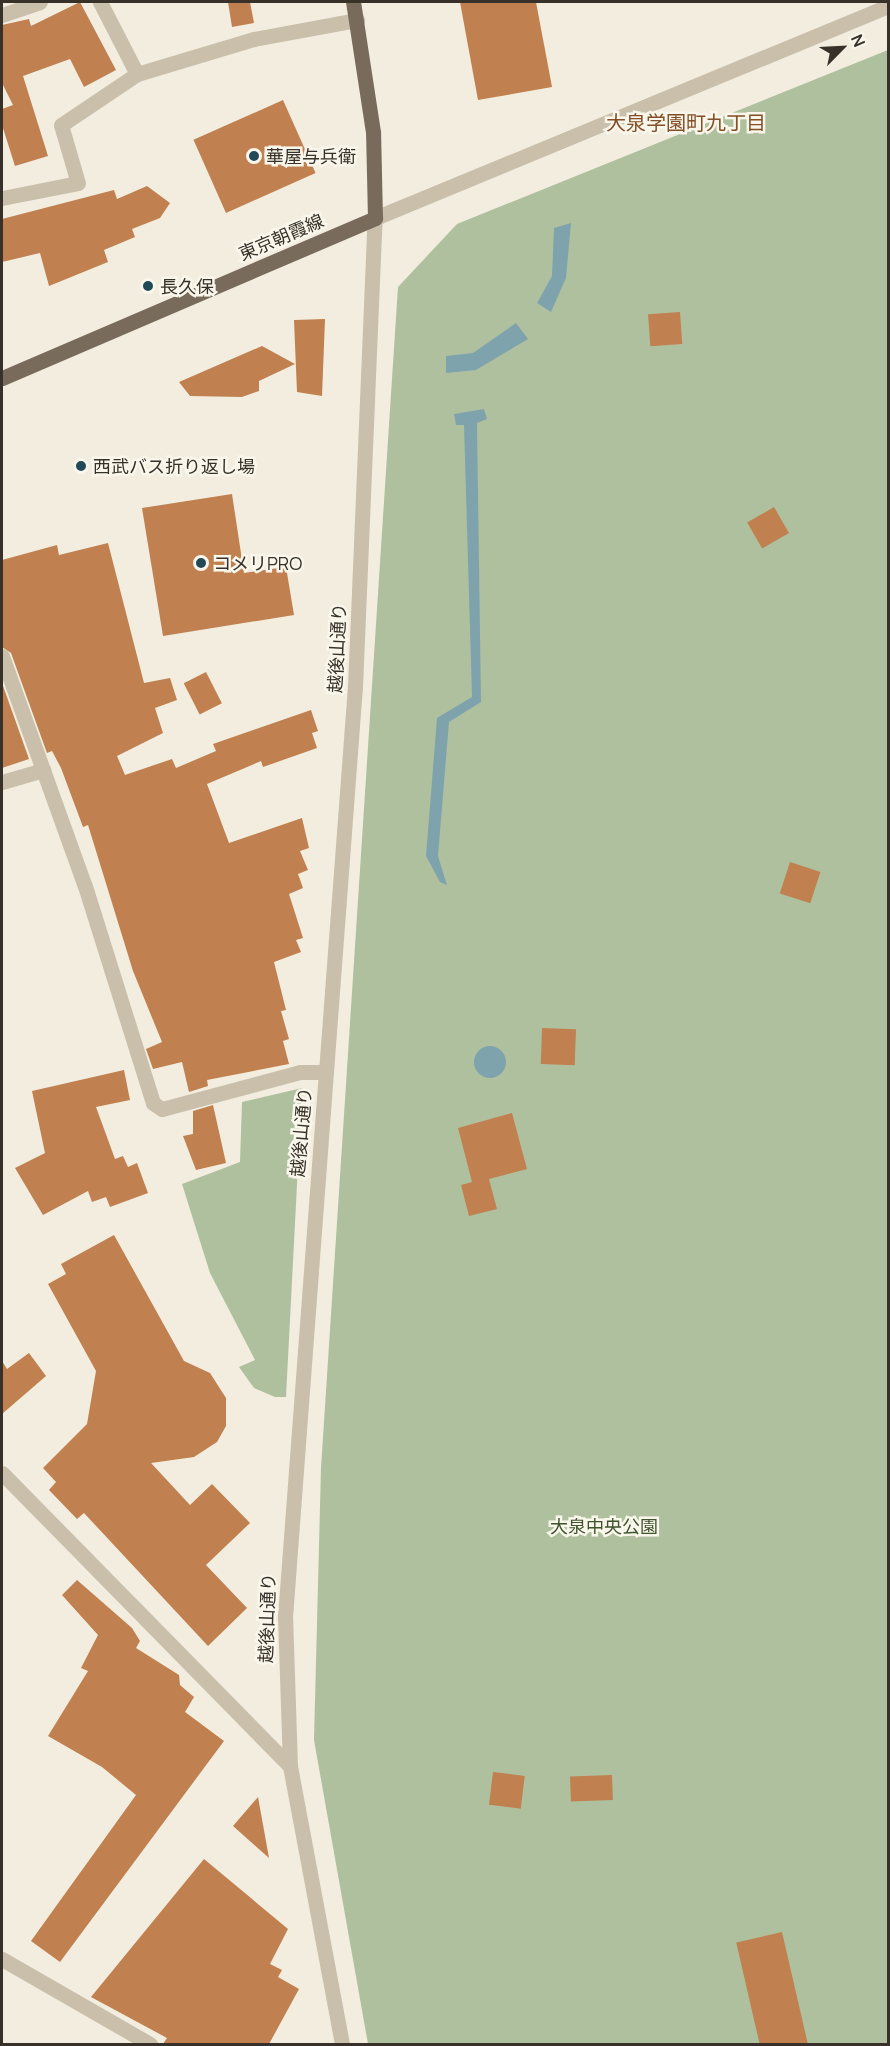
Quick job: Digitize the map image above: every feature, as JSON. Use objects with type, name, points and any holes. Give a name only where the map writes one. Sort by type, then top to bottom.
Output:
[{"type":"main road","points":[[353,2],[373,132],[375,218]]},
{"type":"main road","name":"東京朝霞線","points":[[2,378],[375,218]]},
{"type":"street","points":[[2,15],[40,2]]},
{"type":"street","points":[[100,2],[137,74]]},
{"type":"street","points":[[375,218],[888,6]]},
{"type":"street","points":[[2,198],[78,183],[61,124],[137,74],[254,39],[357,20]]},
{"type":"street","name":"越後山通り","points":[[342,2044],[290,1766],[285,1617],[355,687],[375,218]]},
{"type":"street","points":[[2,656],[44,770],[157,1108],[300,1072],[325,1072]]},
{"type":"street","points":[[2,782],[44,770]]},
{"type":"street","points":[[2,1473],[290,1766]]},
{"type":"street","points":[[2,1959],[150,2044]]},
{"type":"green space","name":"大泉中央公園","points":[[888,50],[888,2044],[368,2044],[314,1740],[321,1468],[398,287],[457,224]]},
{"type":"green space","points":[[302,1088],[286,1397],[275,1397],[254,1388],[239,1367],[255,1360],[210,1273],[182,1184],[240,1162],[242,1102]]},
{"type":"water","points":[[571,223],[566,278],[551,312],[537,303],[552,276],[554,228]]},
{"type":"water","points":[[516,323],[528,339],[476,370],[446,373],[446,356],[473,353]]},
{"type":"water","points":[[484,409],[487,419],[477,423],[481,702],[449,722],[438,856],[447,885],[440,882],[426,856],[437,718],[472,697],[464,425],[456,425],[454,414]]},
{"type":"water","points":[[490,1046],[502,1050],[506,1062],[502,1074],[490,1078],[478,1074],[474,1062],[478,1050]]},
{"type":"building","points":[[80,2],[116,70],[84,87],[70,59],[23,76],[48,156],[15,166],[2,125],[2,109],[13,105],[2,83],[2,25],[29,19],[31,26]]},
{"type":"building","points":[[228,2],[250,2],[254,23],[232,27]]},
{"type":"building","points":[[460,2],[536,2],[552,87],[478,100]]},
{"type":"building","name":"華屋与兵衛","points":[[283,100],[316,173],[226,213],[193,140]]},
{"type":"building","points":[[147,186],[170,203],[160,218],[132,229],[135,237],[104,250],[108,262],[49,286],[40,253],[2,262],[2,219],[114,190],[117,199]]},
{"type":"building","points":[[680,312],[682,344],[650,346],[648,314]]},
{"type":"building","points":[[325,319],[322,396],[297,392],[294,320]]},
{"type":"building","points":[[262,346],[295,364],[259,381],[259,391],[242,397],[190,396],[179,382]]},
{"type":"building","points":[[232,494],[244,573],[286,567],[294,615],[163,636],[142,508]]},
{"type":"building","points":[[774,507],[789,533],[762,548],[747,522]]},
{"type":"building","points":[[108,543],[144,683],[170,678],[177,700],[155,708],[163,733],[117,756],[125,775],[172,759],[176,768],[216,751],[213,744],[311,710],[318,731],[312,733],[317,748],[263,767],[261,761],[207,784],[229,843],[302,818],[309,848],[300,851],[308,870],[298,874],[303,888],[289,894],[303,938],[296,940],[301,952],[274,962],[286,1010],[281,1011],[289,1039],[283,1041],[289,1064],[207,1080],[208,1086],[189,1092],[182,1062],[153,1069],[146,1049],[162,1042],[133,971],[88,825],[83,827],[61,768],[52,751],[47,753],[11,653],[2,647],[2,560],[57,545],[59,555]]},
{"type":"building","points":[[206,672],[222,703],[200,715],[184,683]]},
{"type":"building","points":[[2,683],[29,759],[2,768]]},
{"type":"building","points":[[790,862],[820,872],[810,903],[780,893]]},
{"type":"building","points":[[542,1028],[576,1029],[575,1065],[541,1064]]},
{"type":"building","points":[[124,1070],[130,1100],[96,1107],[115,1159],[123,1156],[128,1167],[137,1163],[148,1193],[110,1207],[106,1197],[92,1202],[88,1191],[43,1215],[15,1168],[45,1153],[32,1091]]},
{"type":"building","points":[[213,1105],[226,1163],[196,1170],[183,1136],[193,1134],[193,1111]]},
{"type":"building","points":[[512,1113],[527,1169],[489,1179],[497,1209],[469,1216],[461,1185],[472,1182],[458,1128]]},
{"type":"building","points":[[114,1235],[184,1361],[210,1373],[226,1398],[226,1426],[217,1442],[194,1457],[151,1463],[190,1505],[212,1484],[250,1523],[206,1565],[247,1608],[208,1646],[84,1513],[77,1519],[49,1490],[56,1482],[43,1468],[87,1424],[96,1371],[48,1284],[66,1274],[61,1264]]},
{"type":"building","points":[[29,1353],[46,1376],[2,1414],[2,1361],[7,1369]]},
{"type":"building","points":[[77,1580],[132,1628],[140,1641],[136,1648],[179,1675],[180,1685],[194,1697],[185,1712],[224,1741],[60,1962],[31,1941],[136,1795],[102,1767],[48,1736],[88,1671],[81,1668],[98,1635],[62,1595]]},
{"type":"building","points":[[493,1772],[525,1776],[521,1809],[489,1805]]},
{"type":"building","points":[[612,1775],[613,1800],[571,1801],[570,1776]]},
{"type":"building","points":[[258,1797],[269,1858],[233,1826]]},
{"type":"building","points":[[204,1859],[288,1929],[270,1964],[282,1970],[278,1977],[299,1989],[269,2044],[163,2044],[167,2038],[91,1997]]},
{"type":"building","points":[[782,1932],[808,2044],[760,2044],[736,1943]]},
{"type":"place","name":"華屋与兵衛","points":[[254,156]]},
{"type":"place","name":"長久保","points":[[148,286]]},
{"type":"place","name":"西武バス折り返し場","points":[[81,466]]},
{"type":"place","name":"コメリPRO","points":[[201,563]]},
{"type":"district","name":"大泉学園町九丁目","points":[[686,122]]}]
